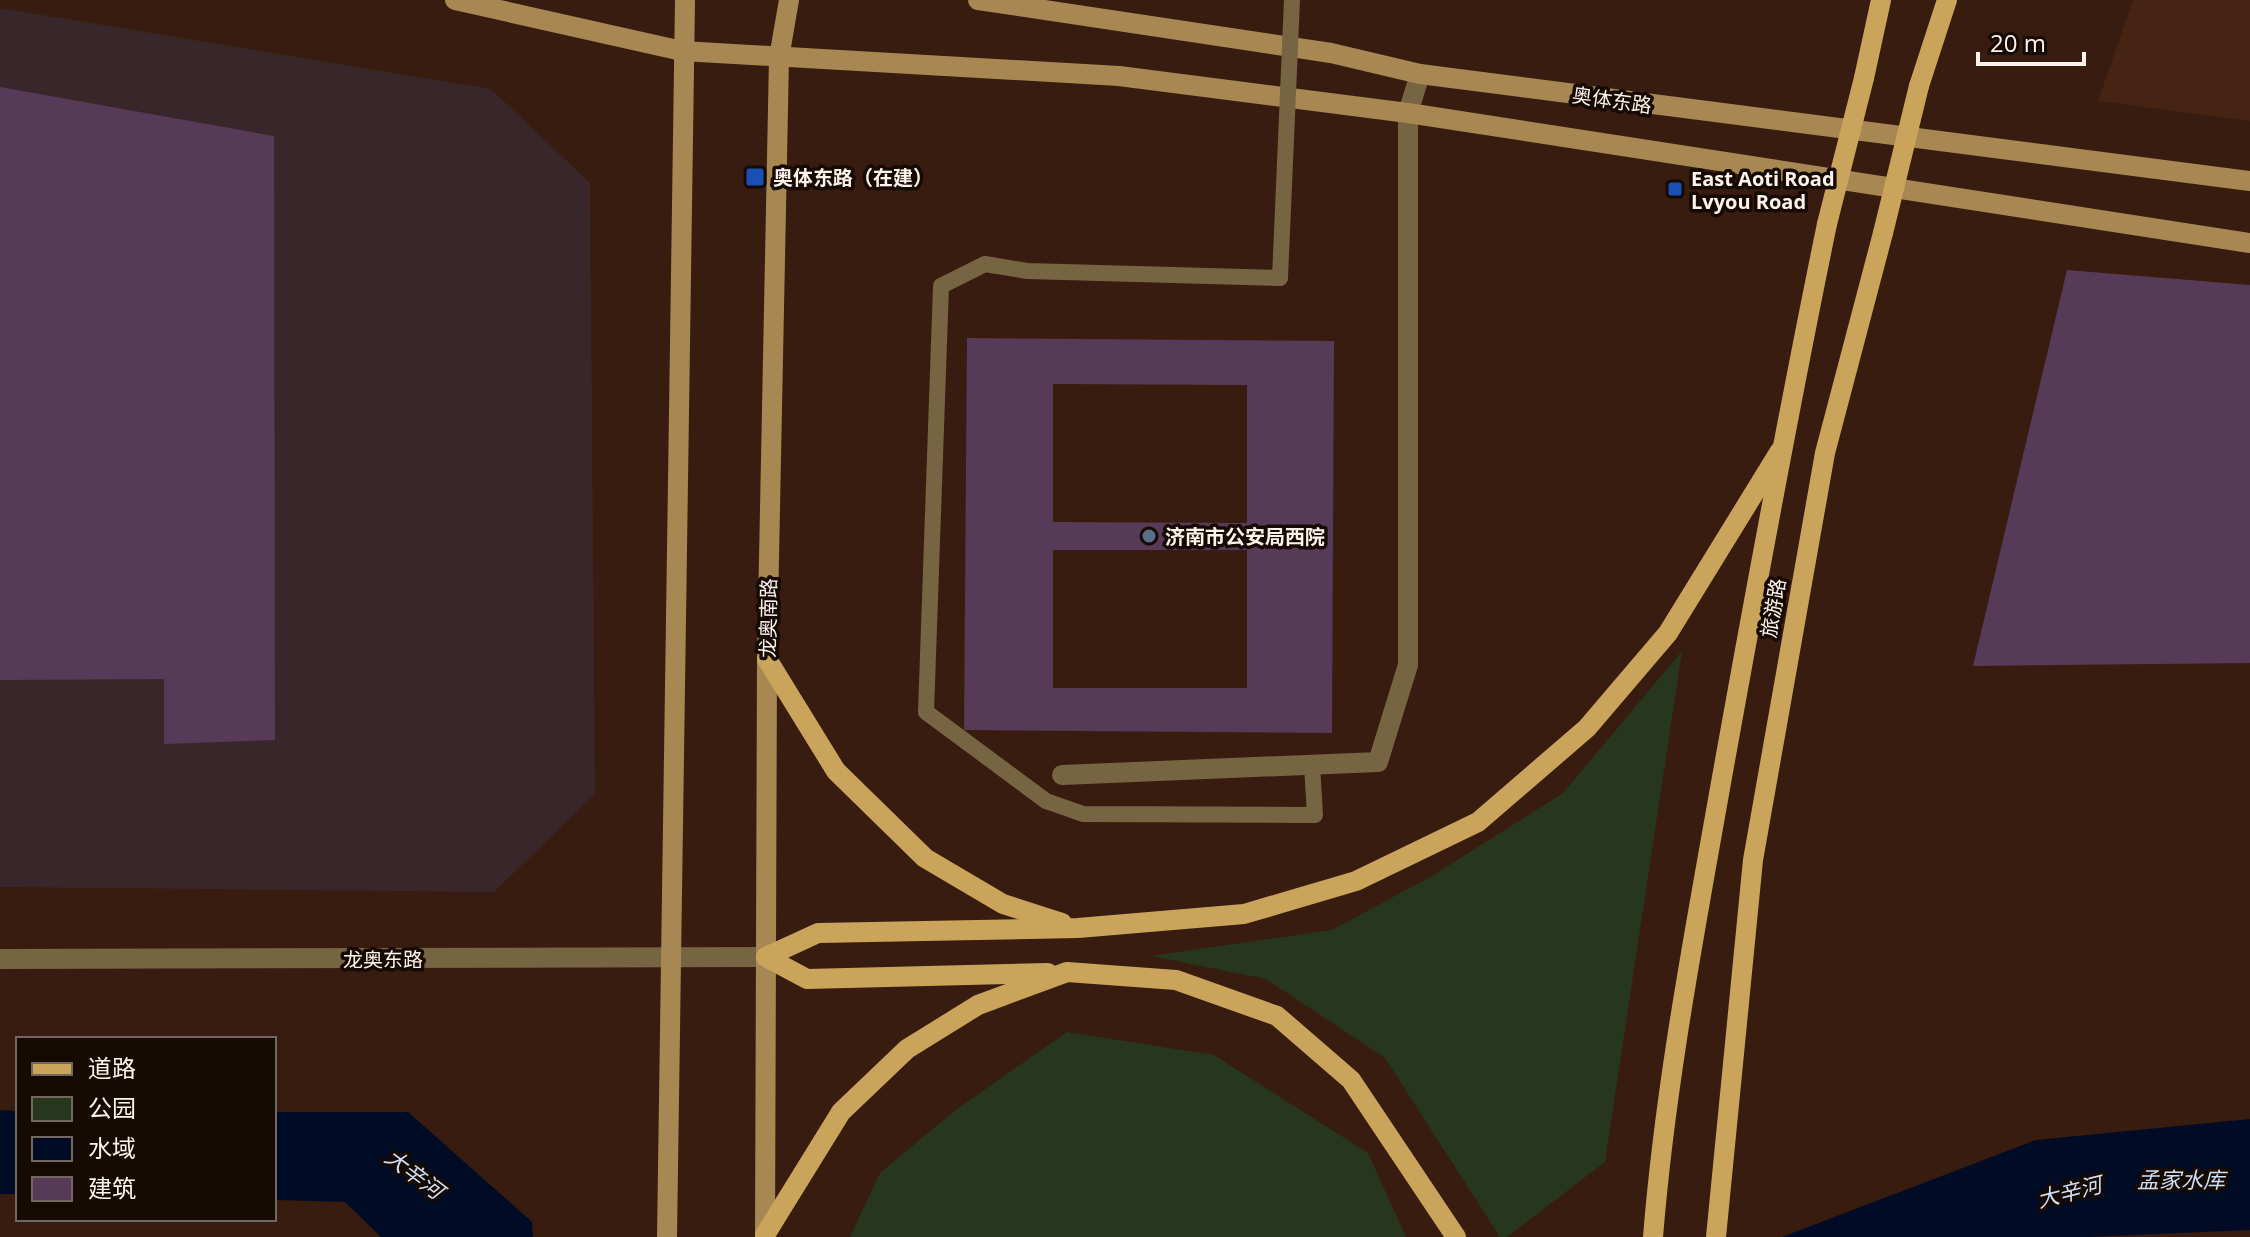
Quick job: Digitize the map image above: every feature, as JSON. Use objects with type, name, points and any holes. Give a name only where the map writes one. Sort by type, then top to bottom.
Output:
[{"type":"main road","points":[[455,0],[682,51],[1119,76],[1408,113],[2250,243]]},
{"type":"main road","points":[[667,1237],[685,0]]},
{"type":"main road","name":"龙奥南路","points":[[765,1236],[767,659],[779,58],[789,0]]},
{"type":"main road","name":"奥体东路","points":[[978,0],[1331,53],[1420,74],[2250,181]]},
{"type":"main road","name":"旅游路","points":[[1653,1237],[1659,1159],[1692,946],[1780,451],[1827,224],[1881,0]]},
{"type":"main road","name":"旅游路","points":[[1716,1237],[1753,860],[1825,453],[1919,86],[1947,0]]},
{"type":"main road","points":[[766,957],[818,933],[1078,928],[1244,914],[1356,881],[1478,822],[1587,728],[1668,633],[1780,451]]},
{"type":"main road","points":[[767,659],[836,771],[925,858],[1003,904],[1078,928]]},
{"type":"main road","points":[[766,957],[807,979],[1067,972],[1176,980],[1277,1016],[1351,1080],[1454,1233]]},
{"type":"main road","points":[[765,1236],[841,1112],[907,1049],[978,1005],[1067,972]]},
{"type":"street","points":[[1062,775],[1378,762],[1408,665],[1408,113],[1420,74]]},
{"type":"street","name":"龙奥东路","points":[[0,959],[766,957]]},
{"type":"lane","points":[[1292,0],[1280,278],[1027,271],[985,264],[941,286],[926,712],[1046,801],[1083,814],[1315,815],[1312,765]]},
{"type":"shaded area","points":[[2133,0],[2250,0],[2250,121],[2098,101]]},
{"type":"shaded area","points":[[0,8],[491,89],[590,183],[595,794],[494,892],[0,887]]},
{"type":"green space","points":[[1682,651],[1605,1162],[1507,1237],[1500,1237],[1385,1058],[1266,979],[1151,956],[1332,930],[1432,876],[1563,793]]},
{"type":"green space","points":[[1067,1032],[1214,1055],[1368,1153],[1406,1237],[850,1237],[880,1173],[957,1109]]},
{"type":"water","points":[[0,1110],[16,1111],[16,1194],[0,1194]]},
{"type":"water","name":"大辛河","points":[[276,1112],[408,1112],[532,1222],[533,1237],[381,1237],[345,1202],[276,1200]]},
{"type":"water","name":"孟家水库","points":[[2250,1119],[2250,1230],[2087,1237],[1782,1237],[2036,1140]]},
{"type":"building","points":[[0,87],[274,136],[275,740],[164,744],[164,679],[0,680]]},
{"type":"building","points":[[2067,270],[2250,285],[2250,663],[1973,666]]},
{"type":"building","name":"济南市公安局西院","points":[[967,338],[1334,341],[1332,733],[964,730]],"holes":[[[1053,384],[1247,385],[1247,523],[1053,522]],[[1053,550],[1247,550],[1247,688],[1053,688]]]},
{"type":"place","name":"奥体东路（在建）","points":[[755,177]]},
{"type":"place","name":"East Aoti Road Lvyou Road","points":[[1675,189]]},
{"type":"place","name":"济南市公安局西院","points":[[1149,536]]}]
